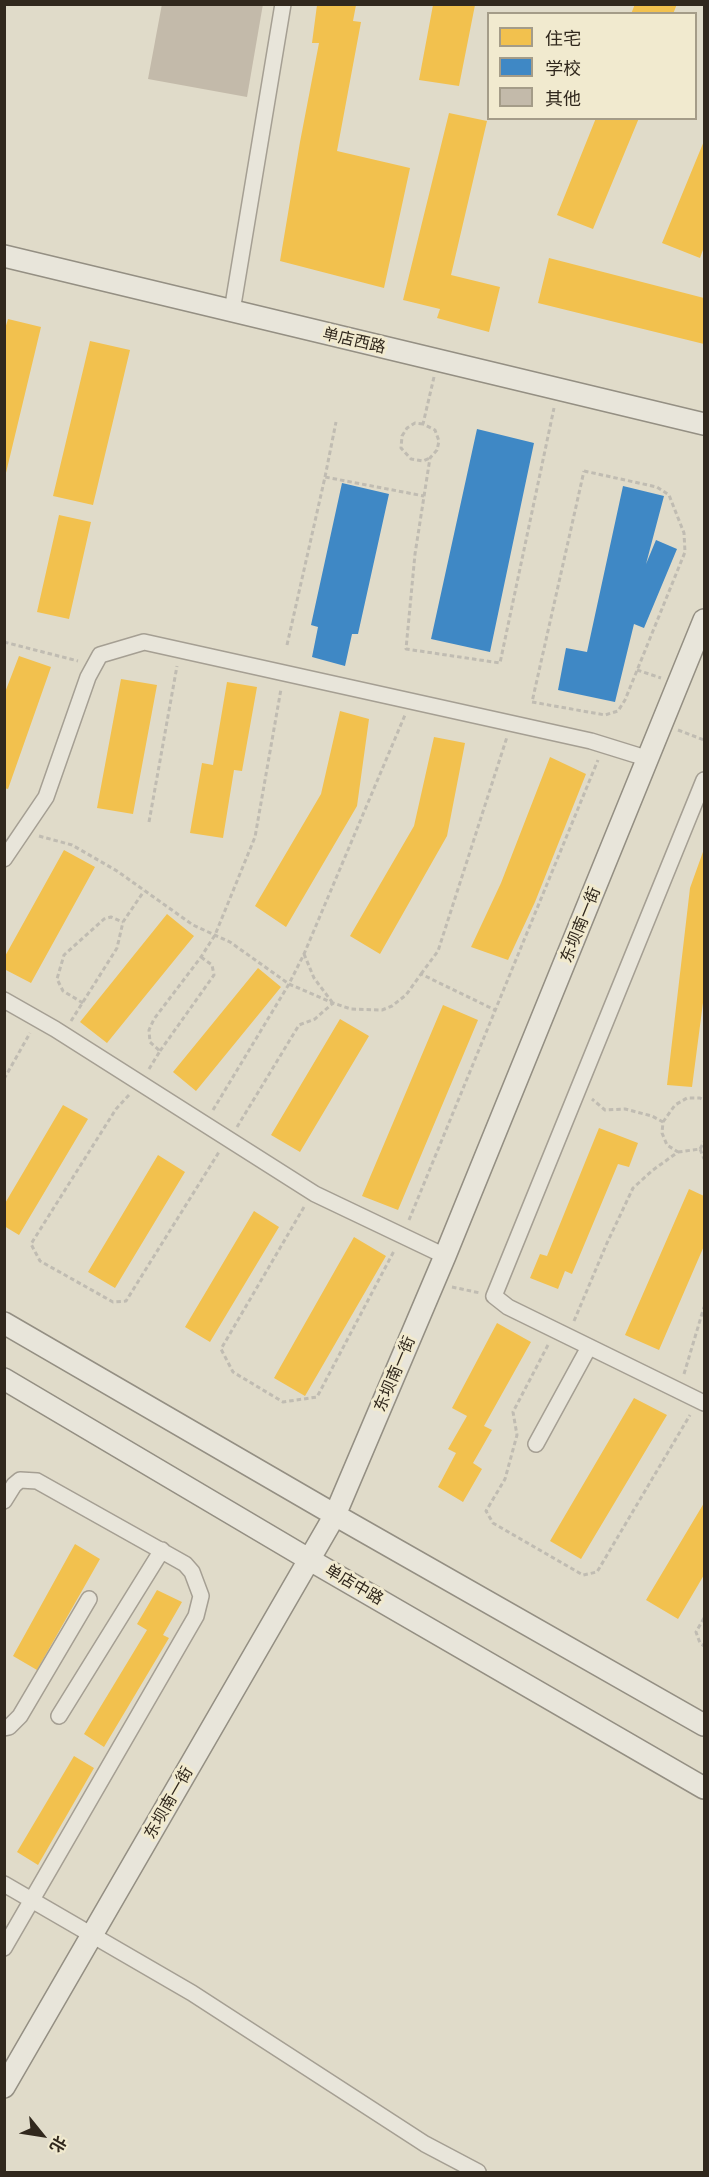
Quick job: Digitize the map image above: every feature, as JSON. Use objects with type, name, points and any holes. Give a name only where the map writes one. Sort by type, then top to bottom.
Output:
[{"type":"street","points":[[232,311],[283,4]]},
{"type":"street","name":"单店西路","points":[[4,256],[705,424]]},
{"type":"street","name":"东坝南一街","points":[[4,2087],[335,1515],[434,1283],[705,620]]},
{"type":"street","points":[[4,859],[46,797],[88,677],[100,655],[144,642],[511,723],[604,745],[649,759]]},
{"type":"street","points":[[702,1401],[508,1307],[494,1296],[705,780]]},
{"type":"street","points":[[4,1000],[38,1018],[315,1194],[445,1256]]},
{"type":"street","points":[[4,1323],[335,1515],[705,1725]]},
{"type":"street","points":[[536,1444],[589,1347]]},
{"type":"street","name":"单店中路","points":[[4,1378],[310,1560],[705,1788]]},
{"type":"street","points":[[4,1502],[14,1485],[20,1480],[37,1481],[185,1564],[192,1572],[201,1596],[196,1616],[4,1948]]},
{"type":"street","points":[[59,1716],[162,1550]]},
{"type":"street","points":[[4,1728],[9,1727],[20,1716],[89,1599]]},
{"type":"street","points":[[4,1884],[192,1993],[425,2144],[478,2172]]},
{"type":"path","points":[[423,424],[438,361]]},
{"type":"path","points":[[430,458],[415,554],[406,649],[500,663],[558,389]]},
{"type":"path","points":[[287,645],[336,422]]},
{"type":"path","points":[[415,423],[423,424],[435,430],[439,441],[437,450],[430,458],[423,461],[411,459],[401,448],[402,436],[407,428],[415,423]]},
{"type":"path","points":[[584,471],[657,487],[669,495],[684,533],[685,552],[637,670],[618,711],[605,716],[532,702],[584,471]]},
{"type":"path","points":[[325,477],[424,496]]},
{"type":"path","points":[[4,642],[94,665]]},
{"type":"path","points":[[149,822],[180,650]]},
{"type":"path","points":[[637,670],[678,683]]},
{"type":"path","points":[[160,1051],[150,1042],[149,1030],[154,1019],[215,935],[255,837],[284,672]]},
{"type":"path","points":[[204,1125],[289,984],[304,954],[411,701]]},
{"type":"path","points":[[23,832],[72,845],[117,871],[193,925],[230,942],[289,984],[351,1009],[382,1010],[392,1006],[406,995],[438,951],[511,723]]},
{"type":"path","points":[[663,724],[705,740]]},
{"type":"path","points":[[315,1194],[300,1212],[221,1349],[233,1372],[283,1402],[317,1397],[402,1236],[604,745]]},
{"type":"path","points":[[63,1034],[117,948],[123,921],[144,891]]},
{"type":"path","points":[[83,1003],[63,991],[57,979],[64,955],[104,919],[111,917],[123,921]]},
{"type":"path","points":[[304,954],[314,978],[333,1003]]},
{"type":"path","points":[[201,957],[212,965],[214,975],[160,1051],[140,1084],[116,1109],[31,1244],[40,1261],[113,1302],[126,1301],[299,1025],[315,1019],[333,1003]]},
{"type":"path","points":[[421,974],[495,1010]]},
{"type":"path","points":[[4,1079],[38,1018]]},
{"type":"path","points":[[576,1094],[594,1099],[605,1110],[625,1109],[663,1122]]},
{"type":"path","points":[[678,1152],[667,1145],[662,1133],[663,1122],[675,1105],[687,1098],[705,1100]]},
{"type":"path","points":[[702,1401],[597,1572],[583,1575],[492,1523],[486,1511],[505,1479],[517,1435],[513,1412],[561,1333],[633,1188],[678,1152],[700,1149],[705,1142]]},
{"type":"path","points":[[700,1149],[705,1159]]},
{"type":"path","points":[[434,1283],[494,1296]]},
{"type":"path","points":[[679,1390],[705,1307]]},
{"type":"path","points":[[705,1618],[696,1632],[700,1643],[705,1646]]},
{"type":"building: 住宅","points":[[635,4],[677,4],[674,12],[632,12]]},
{"type":"building: 住宅","points":[[317,5],[356,5],[353,21],[361,22],[337,151],[410,168],[384,288],[280,261],[319,43],[312,43]]},
{"type":"building: 住宅","points":[[433,5],[475,5],[459,86],[419,80]]},
{"type":"building: 住宅","points":[[449,113],[487,121],[451,275],[500,287],[489,332],[437,318],[440,309],[403,300]]},
{"type":"building: 住宅","points":[[595,120],[638,120],[593,229],[557,215]]},
{"type":"building: 住宅","points":[[704,141],[704,247],[700,258],[662,243]]},
{"type":"building: 住宅","points":[[549,258],[704,298],[704,344],[538,303]]},
{"type":"building: 住宅","points":[[8,319],[41,327],[5,477],[4,332]]},
{"type":"building: 住宅","points":[[90,341],[130,350],[93,505],[53,496]]},
{"type":"building: 住宅","points":[[59,515],[91,522],[69,619],[37,612]]},
{"type":"building: 住宅","points":[[19,656],[51,667],[8,789],[4,788],[4,695]]},
{"type":"building: 住宅","points":[[121,679],[157,685],[133,814],[97,808]]},
{"type":"building: 住宅","points":[[227,682],[257,687],[242,771],[234,770],[223,838],[190,833],[202,763],[213,765]]},
{"type":"building: 住宅","points":[[340,711],[369,719],[357,806],[286,927],[255,906],[321,794]]},
{"type":"building: 住宅","points":[[434,737],[465,743],[447,836],[380,954],[350,936],[414,826]]},
{"type":"building: 住宅","points":[[550,757],[586,774],[535,902],[508,960],[471,947],[501,883]]},
{"type":"building: 住宅","points":[[704,849],[704,995],[692,1087],[667,1085],[690,888]]},
{"type":"building: 住宅","points":[[64,850],[95,867],[31,983],[4,969],[4,958]]},
{"type":"building: 住宅","points":[[167,914],[194,936],[107,1043],[80,1022]]},
{"type":"building: 住宅","points":[[258,968],[281,987],[196,1091],[173,1072]]},
{"type":"building: 住宅","points":[[443,1005],[478,1020],[398,1210],[362,1196]]},
{"type":"building: 住宅","points":[[340,1019],[369,1036],[300,1152],[271,1135]]},
{"type":"building: 住宅","points":[[63,1105],[88,1119],[19,1235],[4,1226],[4,1205]]},
{"type":"building: 住宅","points":[[599,1128],[638,1143],[629,1167],[618,1164],[572,1274],[565,1271],[558,1289],[530,1278],[540,1254],[547,1256]]},
{"type":"building: 住宅","points":[[158,1155],[185,1172],[115,1288],[88,1272]]},
{"type":"building: 住宅","points":[[689,1189],[704,1196],[704,1246],[659,1350],[625,1335]]},
{"type":"building: 住宅","points":[[254,1211],[279,1227],[210,1342],[185,1327]]},
{"type":"building: 住宅","points":[[354,1237],[386,1256],[305,1396],[274,1378]]},
{"type":"building: 住宅","points":[[497,1323],[531,1342],[484,1426],[492,1430],[473,1463],[482,1469],[463,1502],[438,1487],[456,1453],[448,1449],[467,1416],[452,1408]]},
{"type":"building: 住宅","points":[[634,1398],[667,1415],[581,1559],[550,1541]]},
{"type":"building: 住宅","points":[[704,1503],[704,1575],[678,1619],[646,1600]]},
{"type":"building: 住宅","points":[[75,1544],[100,1559],[37,1670],[13,1656]]},
{"type":"building: 住宅","points":[[157,1590],[182,1602],[163,1635],[169,1638],[104,1747],[84,1734],[147,1630],[137,1624]]},
{"type":"building: 住宅","points":[[74,1756],[94,1768],[38,1865],[17,1852]]},
{"type":"building: 学校","points":[[477,429],[534,443],[490,652],[431,639]]},
{"type":"building: 学校","points":[[342,483],[389,494],[358,634],[352,634],[345,666],[312,657],[318,627],[311,625]]},
{"type":"building: 学校","points":[[623,486],[664,496],[646,564],[656,540],[677,549],[644,628],[634,624],[615,702],[558,690],[566,648],[587,652]]},
{"type":"building: 其他","points":[[162,4],[263,4],[247,97],[148,79]]}]
